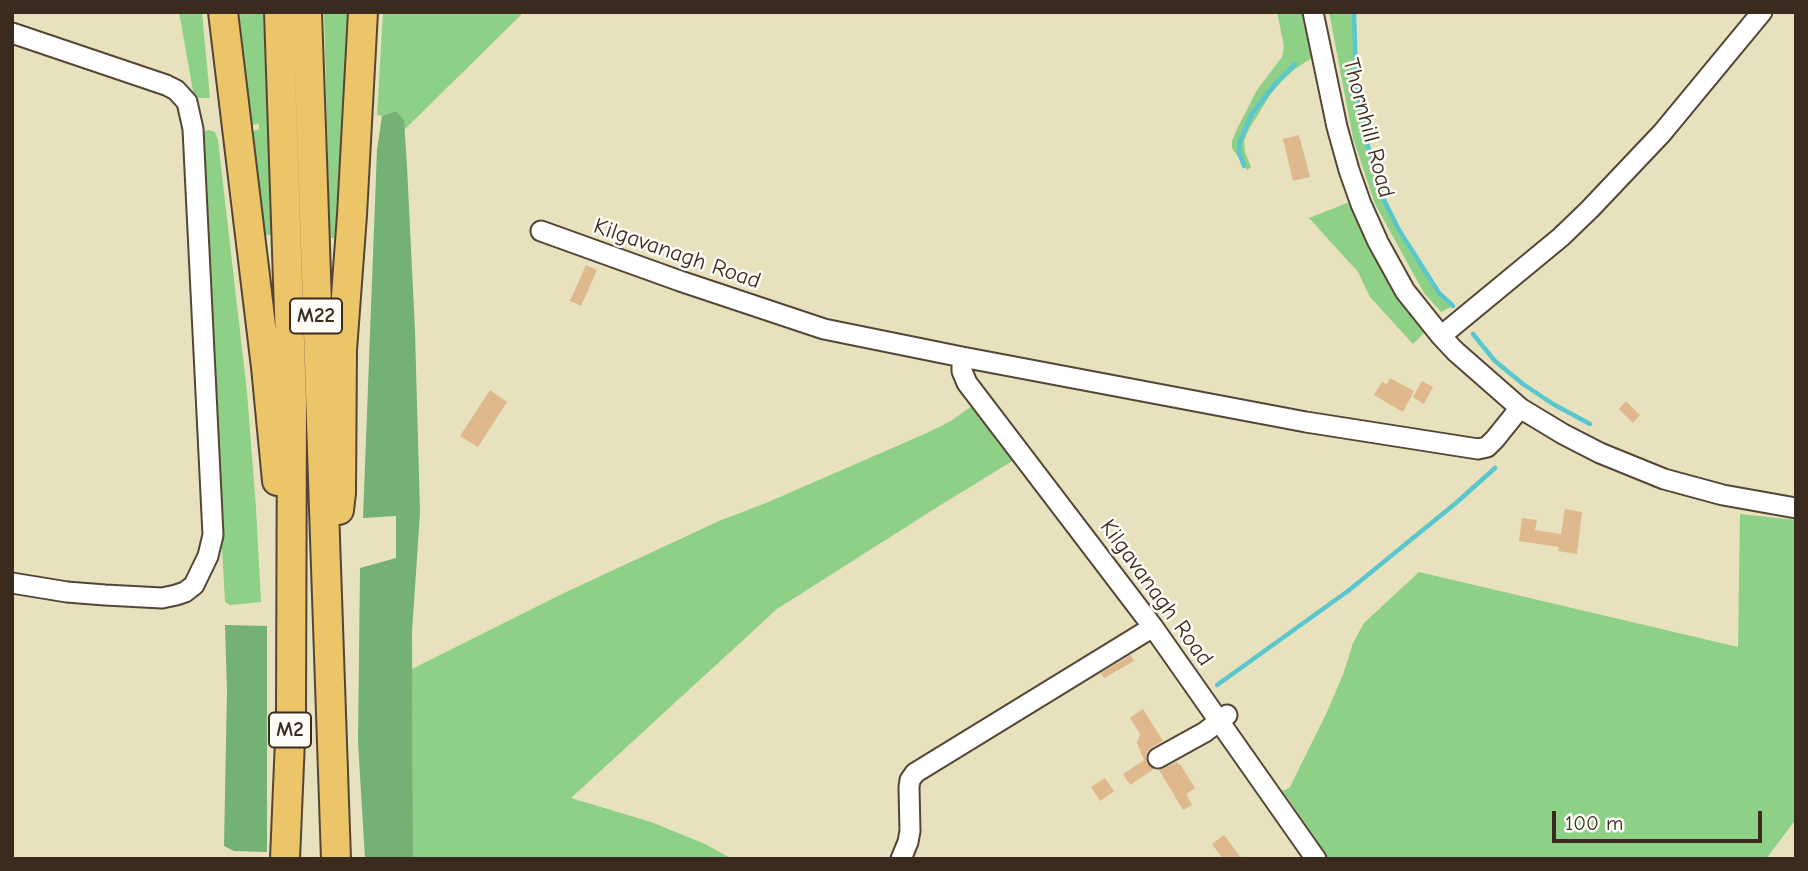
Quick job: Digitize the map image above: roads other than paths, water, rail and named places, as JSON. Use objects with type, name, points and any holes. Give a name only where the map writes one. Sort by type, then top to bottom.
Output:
[{"type":"highway","points":[[223,12],[292,602]]},
{"type":"highway","name":"M22","points":[[279,12],[292,401],[292,602]]},
{"type":"highway","name":"M22","points":[[307,12],[328,620]]},
{"type":"highway","points":[[328,620],[341,492],[342,350],[363,12]]},
{"type":"highway","name":"M2","points":[[285,859],[291,716],[292,602]]},
{"type":"highway","name":"M2","points":[[328,620],[336,859]]},
{"type":"street","name":"Thornhill Road","points":[[1313,12],[1337,127],[1361,204],[1378,242],[1405,290],[1441,336],[1478,373],[1520,408],[1600,453],[1664,479],[1725,494],[1746,507],[1796,508]]},
{"type":"street","points":[[1441,336],[1561,237],[1590,208],[1662,133],[1762,12]]},
{"type":"street","points":[[12,33],[166,85],[176,90],[187,102],[193,129],[213,535],[208,556],[194,585],[185,592],[162,598],[67,592],[12,583]]},
{"type":"street","name":"Kilgavanagh Road","points":[[541,231],[824,329],[962,357],[1260,407],[1469,449],[1487,447],[1520,408]]},
{"type":"street","name":"Kilgavanagh Road","points":[[962,357],[962,370],[967,383],[1223,718],[1316,859]]},
{"type":"street","points":[[901,859],[910,831],[909,787],[915,774],[1153,627]]},
{"type":"street","points":[[1158,758],[1205,732],[1223,718]]},
{"type":"waterway","points":[[1354,12],[1356,84],[1367,142],[1382,196],[1399,230],[1439,293],[1453,306]]},
{"type":"waterway","points":[[1244,166],[1239,144],[1251,115],[1295,64]]},
{"type":"waterway","points":[[1473,334],[1495,361],[1523,384],[1590,424]]},
{"type":"waterway","points":[[1217,685],[1348,591],[1495,468]]}]
